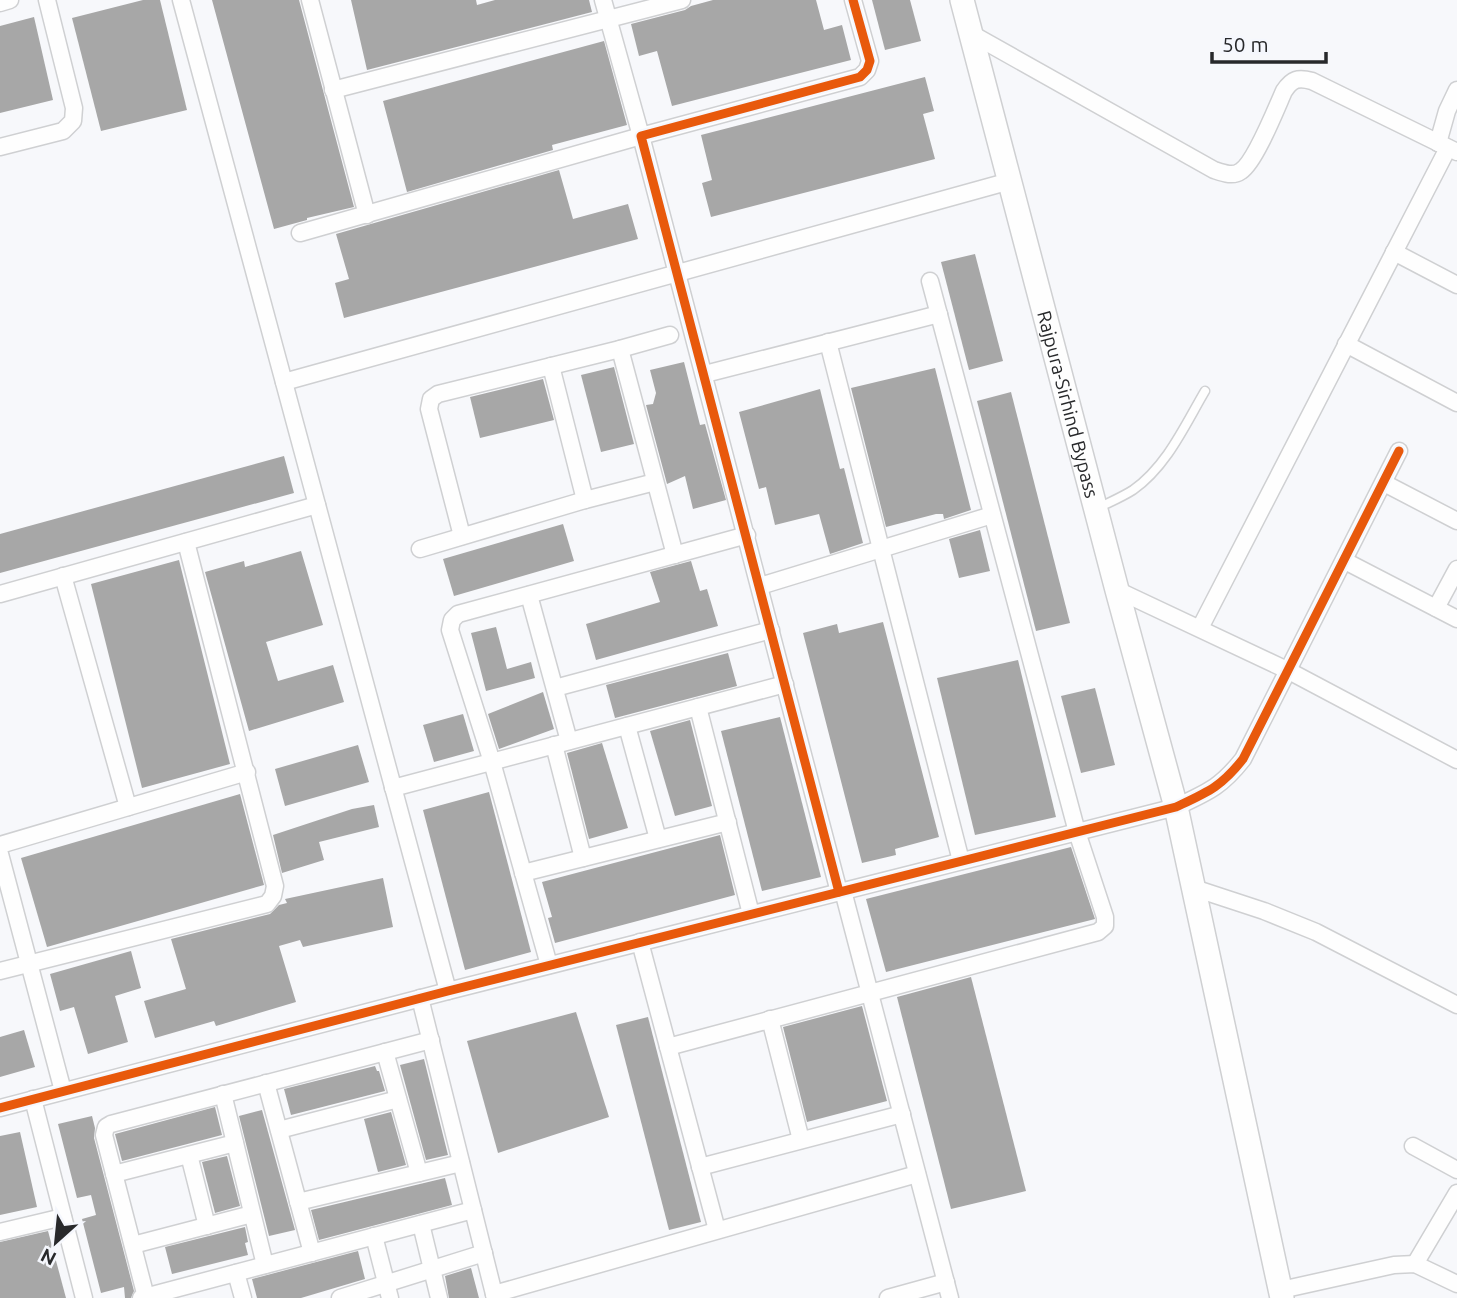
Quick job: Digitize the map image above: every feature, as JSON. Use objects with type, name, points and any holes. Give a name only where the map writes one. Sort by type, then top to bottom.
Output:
[{"type":"main road","name":"Rajpura-Sirhind Bypass","points":[[962,0],[1176,807],[1281,1294]]},
{"type":"street","points":[[0,3],[10,0]]},
{"type":"street","points":[[0,147],[63,131],[73,121],[74,108],[47,0]]},
{"type":"street","points":[[181,0],[447,991]]},
{"type":"street","points":[[310,0],[367,215]]},
{"type":"street","points":[[603,0],[679,273],[785,684],[948,1290],[888,1298]]},
{"type":"street","points":[[333,90],[682,0]]},
{"type":"street","points":[[300,233],[860,77],[867,70],[870,61],[853,0]]},
{"type":"street","points":[[970,33],[1214,170],[1229,175],[1240,172],[1250,162],[1284,92],[1292,81],[1301,78],[1448,147]]},
{"type":"street","points":[[1200,628],[1448,147],[1447,111],[1457,90]]},
{"type":"street","points":[[284,382],[1010,181]]},
{"type":"street","points":[[1394,253],[1457,285]]},
{"type":"street","points":[[668,1046],[1098,932],[1105,926],[1105,917],[1077,832],[930,281]]},
{"type":"street","points":[[705,373],[939,314]]},
{"type":"street","points":[[462,536],[429,409],[431,400],[438,394],[670,335]]},
{"type":"street","points":[[828,342],[961,861]]},
{"type":"street","points":[[1346,344],[1457,403]]},
{"type":"street","points":[[620,349],[675,555]]},
{"type":"street","points":[[551,366],[585,500]]},
{"type":"street","points":[[0,1108],[447,991],[1176,807],[1226,781],[1243,759],[1399,451]]},
{"type":"street","points":[[420,549],[655,482]]},
{"type":"street","points":[[1384,483],[1457,522]]},
{"type":"street","points":[[0,594],[317,505]]},
{"type":"street","points":[[760,586],[992,515]]},
{"type":"street","points":[[549,965],[492,762],[450,630],[452,620],[458,614],[747,536]]},
{"type":"street","points":[[0,971],[267,904],[274,896],[275,886],[247,772],[186,542]]},
{"type":"street","points":[[1345,561],[1457,619]]},
{"type":"street","points":[[1436,608],[1457,569]]},
{"type":"street","points":[[63,576],[128,807]]},
{"type":"street","points":[[1117,590],[1289,671],[1457,760]]},
{"type":"street","points":[[529,595],[555,688],[583,858]]},
{"type":"street","points":[[555,688],[771,630]]},
{"type":"street","points":[[393,788],[785,684]]},
{"type":"street","points":[[698,707],[751,914]]},
{"type":"street","points":[[627,726],[658,839]]},
{"type":"street","points":[[0,845],[247,772]]},
{"type":"street","points":[[523,873],[727,822]]},
{"type":"street","points":[[0,853],[63,1091]]},
{"type":"street","points":[[1194,888],[1265,911],[1316,932],[1457,1005]]},
{"type":"street","points":[[640,942],[717,1230]]},
{"type":"street","points":[[420,998],[495,1296],[917,1174]]},
{"type":"street","points":[[770,1019],[801,1140]]},
{"type":"street","points":[[430,1040],[106,1127],[104,1135],[144,1297],[193,1291],[236,1273],[473,1210]]},
{"type":"street","points":[[385,1052],[419,1173]]},
{"type":"street","points":[[266,1083],[312,1253]]},
{"type":"street","points":[[223,1094],[265,1265]]},
{"type":"street","points":[[33,1099],[84,1298]]},
{"type":"street","points":[[279,1130],[398,1099]]},
{"type":"street","points":[[700,1167],[902,1114]]},
{"type":"street","points":[[114,1174],[235,1143]]},
{"type":"street","points":[[1412,1146],[1457,1170]]},
{"type":"street","points":[[188,1155],[207,1226]]},
{"type":"street","points":[[298,1202],[461,1163]]},
{"type":"street","points":[[1415,1264],[1457,1194]]},
{"type":"street","points":[[133,1245],[252,1214]]},
{"type":"street","points":[[0,1232],[63,1217]]},
{"type":"street","points":[[421,1224],[439,1298]]},
{"type":"street","points":[[374,1236],[388,1291]]},
{"type":"street","points":[[341,1298],[388,1291],[431,1268],[484,1253]]},
{"type":"street","points":[[1281,1294],[1394,1265],[1415,1264],[1457,1283]]},
{"type":"street","points":[[236,1273],[243,1298]]},
{"type":"lane","points":[[1096,509],[1132,490],[1150,476],[1166,457],[1205,391]]},
{"type":"building","points":[[143,0],[160,0],[187,110],[101,131],[72,18]]},
{"type":"building","points":[[212,0],[299,0],[354,207],[274,229]]},
{"type":"building","points":[[351,0],[476,0],[477,5],[495,0],[589,0],[592,12],[367,70]]},
{"type":"building","points":[[713,0],[816,0],[824,30],[842,25],[851,60],[672,106],[657,51],[639,56],[631,24]]},
{"type":"building","points":[[872,0],[910,0],[921,41],[885,50]]},
{"type":"building","points":[[34,17],[53,100],[0,113],[0,26]]},
{"type":"building","points":[[604,41],[627,125],[552,145],[553,150],[407,192],[383,101]]},
{"type":"building","points":[[925,77],[934,111],[923,114],[935,159],[711,217],[702,183],[712,180],[701,135]]},
{"type":"building","points":[[559,170],[573,219],[628,204],[638,239],[344,318],[335,283],[349,279],[336,234]]},
{"type":"building","points":[[975,254],[1003,361],[969,370],[941,262]]},
{"type":"building","points":[[684,362],[700,425],[705,424],[726,500],[693,509],[685,476],[667,484],[646,405],[653,404],[656,393],[650,370]]},
{"type":"building","points":[[614,367],[634,444],[601,452],[581,375]]},
{"type":"building","points":[[935,368],[971,510],[944,519],[943,514],[936,514],[886,527],[851,388]]},
{"type":"building","points":[[543,379],[554,420],[480,438],[470,397]]},
{"type":"building","points":[[820,389],[840,469],[844,468],[863,543],[830,554],[819,514],[775,525],[766,487],[759,489],[739,412]]},
{"type":"building","points":[[1011,392],[1070,623],[1036,631],[977,401]]},
{"type":"building","points":[[284,456],[294,493],[0,573],[0,534]]},
{"type":"building","points":[[563,524],[574,561],[454,596],[443,559]]},
{"type":"building","points":[[980,530],[990,571],[959,578],[949,539]]},
{"type":"building","points":[[301,551],[323,625],[266,642],[278,681],[333,665],[344,702],[249,731],[205,572],[244,561],[245,567]]},
{"type":"building","points":[[179,560],[230,764],[142,788],[91,584]]},
{"type":"building","points":[[691,561],[700,591],[707,589],[718,626],[596,660],[586,624],[660,602],[650,572]]},
{"type":"building","points":[[883,622],[939,837],[895,849],[896,855],[862,863],[803,633],[837,624],[839,633]]},
{"type":"building","points":[[496,627],[507,669],[531,662],[535,678],[486,691],[471,633]]},
{"type":"building","points":[[728,653],[737,686],[615,718],[606,685]]},
{"type":"building","points":[[1018,660],[1056,817],[975,835],[937,678]]},
{"type":"building","points":[[1095,688],[1115,765],[1081,773],[1061,696]]},
{"type":"building","points":[[543,692],[554,729],[499,749],[488,714]]},
{"type":"building","points":[[463,714],[474,751],[434,762],[423,725]]},
{"type":"building","points":[[780,717],[821,877],[762,891],[721,731]]},
{"type":"building","points":[[690,720],[712,806],[675,816],[650,731]]},
{"type":"building","points":[[602,743],[628,828],[589,839],[567,753]]},
{"type":"building","points":[[358,745],[369,782],[285,806],[275,769]]},
{"type":"building","points":[[489,792],[531,952],[465,970],[423,810]]},
{"type":"building","points":[[240,794],[264,885],[47,947],[21,858]]},
{"type":"building","points":[[374,805],[379,827],[319,842],[324,860],[282,873],[273,835],[352,809]]},
{"type":"building","points":[[720,835],[735,895],[555,943],[548,918],[552,917],[542,882]]},
{"type":"building","points":[[1071,847],[1095,919],[886,972],[866,899]]},
{"type":"building","points":[[383,878],[393,927],[303,947],[300,940],[279,946],[296,1002],[216,1026],[214,1021],[155,1038],[144,1001],[186,989],[171,939],[270,914],[279,905],[287,903],[285,899]]},
{"type":"building","points":[[131,951],[141,988],[115,996],[128,1042],[88,1054],[74,1007],[60,1011],[50,974]]},
{"type":"building","points":[[971,977],[1026,1191],[951,1209],[897,997]]},
{"type":"building","points":[[862,1006],[887,1101],[807,1122],[783,1027]]},
{"type":"building","points":[[576,1012],[609,1117],[498,1153],[467,1041]]},
{"type":"building","points":[[648,1017],[701,1222],[669,1230],[616,1025]]},
{"type":"building","points":[[24,1030],[35,1067],[0,1077],[0,1037]]},
{"type":"building","points":[[424,1059],[448,1155],[426,1160],[400,1065]]},
{"type":"building","points":[[375,1066],[385,1091],[291,1115],[284,1089]]},
{"type":"building","points":[[215,1107],[222,1135],[122,1161],[115,1134]]},
{"type":"building","points":[[262,1110],[295,1230],[269,1236],[239,1116]]},
{"type":"building","points":[[391,1112],[406,1165],[378,1172],[364,1119]]},
{"type":"building","points":[[92,1116],[94,1138],[134,1291],[131,1298],[125,1298],[124,1287],[101,1293],[82,1219],[96,1215],[91,1195],[77,1198],[58,1124]]},
{"type":"building","points":[[20,1132],[37,1207],[0,1215],[0,1136]]},
{"type":"building","points":[[227,1156],[240,1206],[215,1213],[202,1162]]},
{"type":"building","points":[[445,1178],[452,1205],[319,1240],[311,1210]]},
{"type":"building","points":[[245,1227],[248,1255],[172,1274],[165,1247]]},
{"type":"building","points":[[48,1231],[66,1298],[0,1298],[0,1242]]},
{"type":"building","points":[[358,1251],[365,1279],[301,1298],[257,1298],[252,1279]]},
{"type":"building","points":[[471,1268],[479,1298],[449,1298],[445,1276]]},
{"type":"cycle path","points":[[839,892],[641,136],[860,77],[867,70],[870,61],[853,0]]},
{"type":"cycle path","points":[[0,1108],[1187,802],[1221,783],[1243,759],[1399,451]]}]
